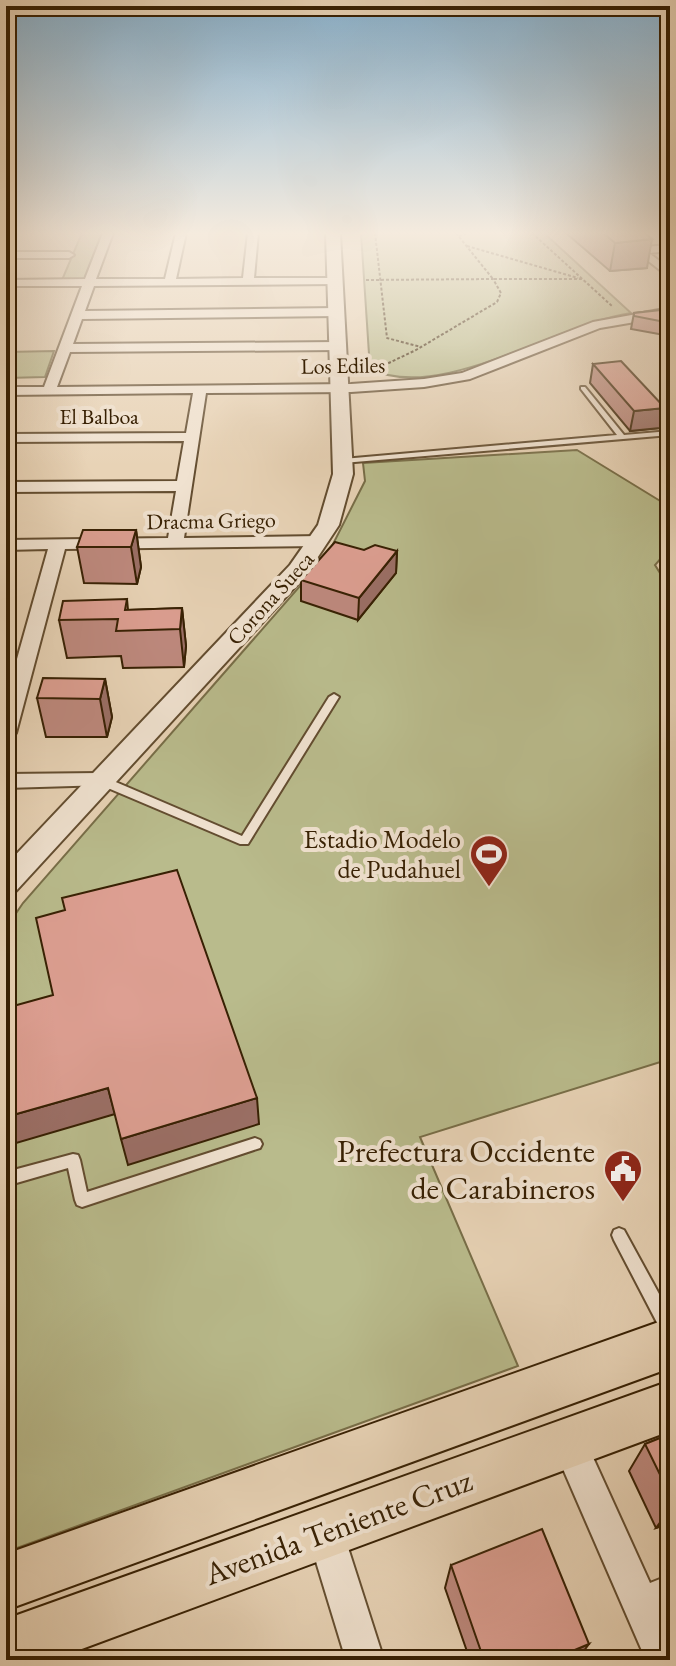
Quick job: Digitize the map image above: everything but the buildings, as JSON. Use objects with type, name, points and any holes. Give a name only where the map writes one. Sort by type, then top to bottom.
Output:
[{"type":"main road","points":[[6,1582],[670,1343]]},
{"type":"main road","name":"Avenida Teniente Cruz","points":[[6,1648],[59,1644],[325,1532],[670,1406]]},
{"type":"street","points":[[49,390],[79,311]]},
{"type":"street","points":[[77,315],[337,312]]},
{"type":"street","name":"Corona Sueca","points":[[6,883],[298,570],[320,541],[338,503],[343,461],[337,312]]},
{"type":"street","name":"Los Ediles","points":[[6,391],[400,386],[465,376],[597,325],[670,312]]},
{"type":"street","points":[[64,348],[338,346]]},
{"type":"street","points":[[175,543],[200,389]]},
{"type":"street","name":"El Balboa","points":[[6,438],[192,437]]},
{"type":"street","points":[[6,487],[184,486]]},
{"type":"street","name":"Dracma Griego","points":[[6,545],[320,541]]},
{"type":"street","points":[[6,733],[58,544]]},
{"type":"street","points":[[6,781],[100,780]]},
{"type":"street","points":[[569,1443],[655,1600],[665,1660]]},
{"type":"street","points":[[325,1532],[365,1660]]},
{"type":"lane","points":[[583,388],[623,438]]},
{"type":"lane","points":[[343,461],[670,433]]},
{"type":"lane","points":[[100,780],[244,841],[334,697]]},
{"type":"lane","points":[[6,1179],[73,1160],[82,1200],[255,1144]]},
{"type":"lane","points":[[619,1235],[670,1330]]},
{"type":"path","points":[[384,311],[387,338],[421,347]]},
{"type":"path","points":[[363,376],[421,347],[482,311]]},
{"type":"path","points":[[619,311],[627,318]]},
{"type":"green space","points":[[366,311],[631,313],[601,320],[464,369],[430,376],[399,377],[370,369]]},
{"type":"green space","points":[[54,351],[45,377],[6,378],[6,352]]},
{"type":"green space","points":[[577,450],[670,507],[670,548],[655,565],[670,589],[670,1059],[420,1137],[518,1366],[6,1552],[6,928],[23,903],[328,554],[365,481],[363,463]]},
{"type":"place","name":"Estadio Modelo de Pudahuel","points":[[489,888]]},
{"type":"place","name":"Prefectura Occidente de Carabineros","points":[[623,1203]]}]
